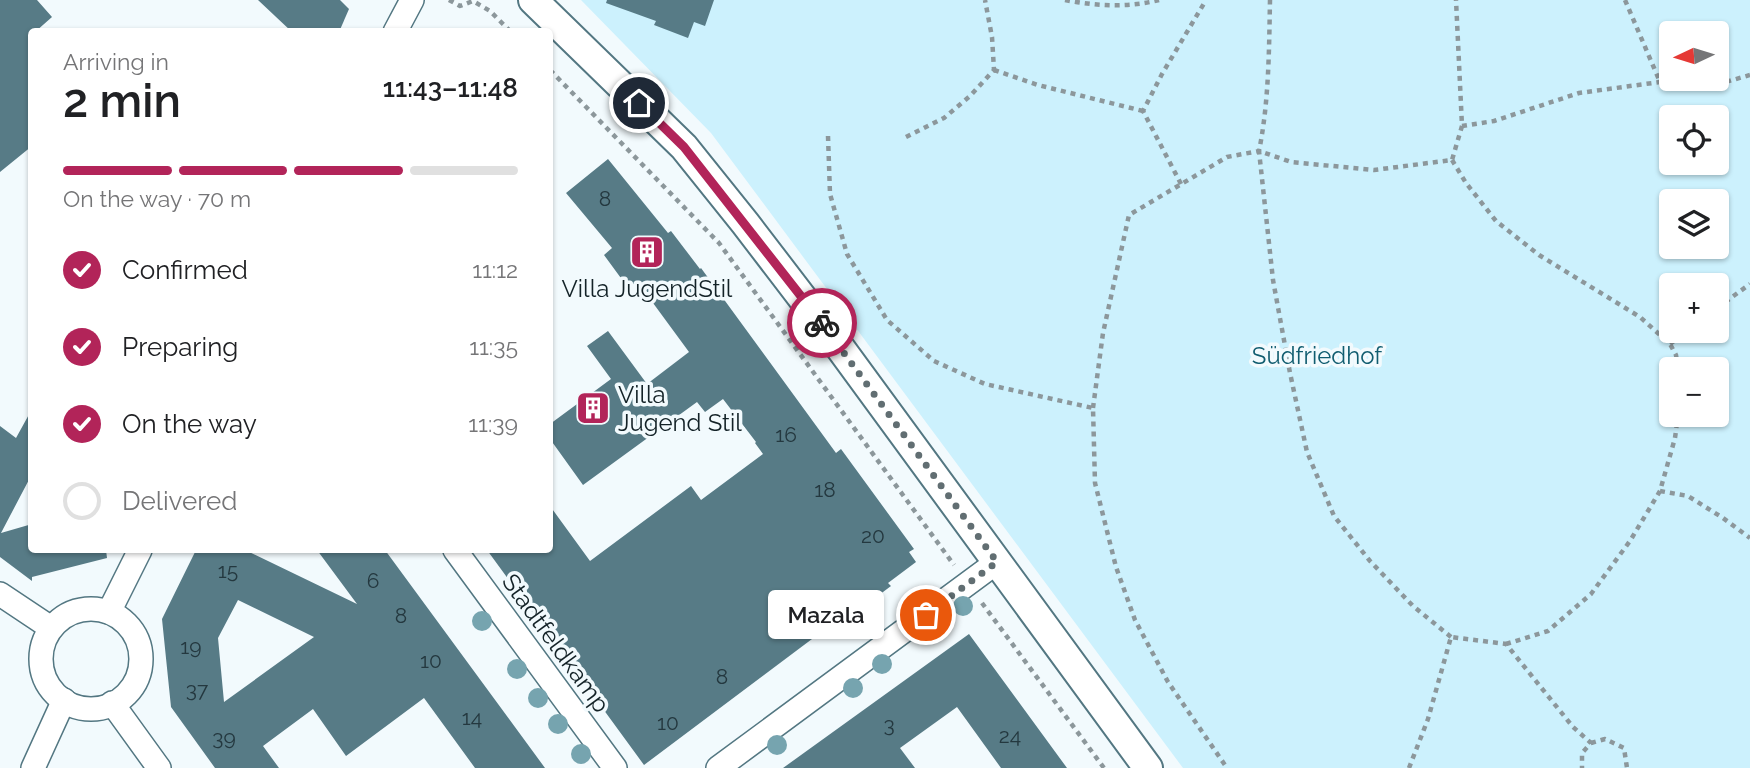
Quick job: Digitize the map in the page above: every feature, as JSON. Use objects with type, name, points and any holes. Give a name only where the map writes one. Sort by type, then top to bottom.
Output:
[{"type":"street","points":[[397,28],[412,0]]},
{"type":"street","points":[[533,0],[684,147],[834,338],[1148,768]]},
{"type":"street","points":[[109,612],[138,553]]},
{"type":"street","name":"Stadtfeldkamp","points":[[457,553],[615,768]]},
{"type":"street","points":[[718,768],[997,562]]},
{"type":"street","points":[[0,594],[51,628]]},
{"type":"street","points":[[77,610],[109,612],[125,623],[137,638],[141,657],[138,676],[128,693],[101,708],[86,709],[71,705],[56,694],[45,680],[41,662],[43,644],[51,628],[62,617],[77,610]]},
{"type":"street","points":[[33,768],[64,700]]},
{"type":"street","points":[[112,703],[159,768]]},
{"type":"path","points":[[449,0],[460,6],[473,1],[490,11],[507,28]]},
{"type":"path","points":[[906,136],[944,118],[970,96],[994,70],[992,37],[985,0]]},
{"type":"path","points":[[1065,0],[1095,6],[1159,0]]},
{"type":"path","points":[[1143,111],[1206,0]]},
{"type":"path","points":[[1270,0],[1265,124],[1259,151],[1273,280],[1307,452],[1334,516],[1370,561],[1413,606],[1451,637],[1506,643],[1548,631],[1591,594],[1630,541],[1660,491],[1676,427]]},
{"type":"path","points":[[1456,0],[1462,126],[1452,160],[1466,183],[1496,221],[1539,255],[1640,317],[1670,344],[1676,357]]},
{"type":"path","points":[[1625,0],[1659,80]]},
{"type":"path","points":[[994,70],[1038,85],[1143,111],[1181,184]]},
{"type":"path","points":[[553,73],[719,243],[1104,768]]},
{"type":"path","points":[[1729,81],[1750,75]]},
{"type":"path","points":[[1462,126],[1494,121],[1579,93],[1659,82]]},
{"type":"path","points":[[828,136],[830,194],[847,254],[887,320],[934,362],[985,384],[1093,408]]},
{"type":"path","points":[[1227,768],[1168,682],[1135,620],[1116,567],[1095,483],[1093,408],[1103,333],[1129,215],[1227,157],[1259,151],[1291,162],[1374,170],[1452,160]]},
{"type":"path","points":[[1729,299],[1750,284]]},
{"type":"path","points":[[1660,491],[1688,496],[1750,538]]},
{"type":"path","points":[[1409,768],[1427,719],[1451,637]]},
{"type":"path","points":[[1506,643],[1573,727],[1591,743]]},
{"type":"path","points":[[1582,768],[1582,752],[1591,743],[1605,738],[1624,748],[1627,768]]},
{"type":"green space","name":"Südfriedhof","points":[[581,0],[1750,0],[1750,768],[1183,768],[711,133]]},
{"type":"building","points":[[0,0],[37,0],[52,17],[40,28],[28,28],[28,149],[0,172]]},
{"type":"building","points":[[258,0],[340,0],[349,9],[341,28],[288,28]]},
{"type":"building","points":[[607,0],[714,0],[705,26],[694,22],[688,38],[654,25],[656,21],[606,3]]},
{"type":"building","points":[[608,159],[668,233],[671,231],[701,268],[836,453],[841,449],[914,549],[909,552],[916,562],[888,583],[891,586],[855,613],[852,609],[644,765],[489,553],[553,553],[553,510],[590,561],[691,486],[701,500],[763,454],[723,399],[705,412],[697,402],[583,485],[553,443],[553,422],[611,379],[587,346],[608,331],[647,384],[689,352],[642,288],[639,290],[631,281],[626,285],[604,255],[612,248],[566,193]]},
{"type":"building","points":[[28,416],[28,482],[1,533],[28,525],[28,553],[106,553],[107,558],[32,577],[32,581],[0,557],[0,426],[16,438]]},
{"type":"building","points":[[195,553],[251,553],[357,604],[319,553],[387,553],[545,768],[475,768],[424,698],[346,756],[313,709],[263,746],[279,768],[215,768],[171,707],[162,619]],"holes":[[[238,600],[314,637],[224,702],[218,638]]]},
{"type":"building","points":[[969,634],[1067,768],[1001,768],[957,707],[900,748],[915,768],[783,768]]},
{"type":"way so far","points":[[822,323],[997,562],[926,615]]},
{"type":"place","name":"Villa JugendStil","points":[[647,252]]},
{"type":"place","name":"Villa Jugend Stil","points":[[593,408]]},
{"type":"place","name":"Mazala","points":[[926,615]]},
{"type":"route","points":[[639,103],[684,147],[822,323]]}]
